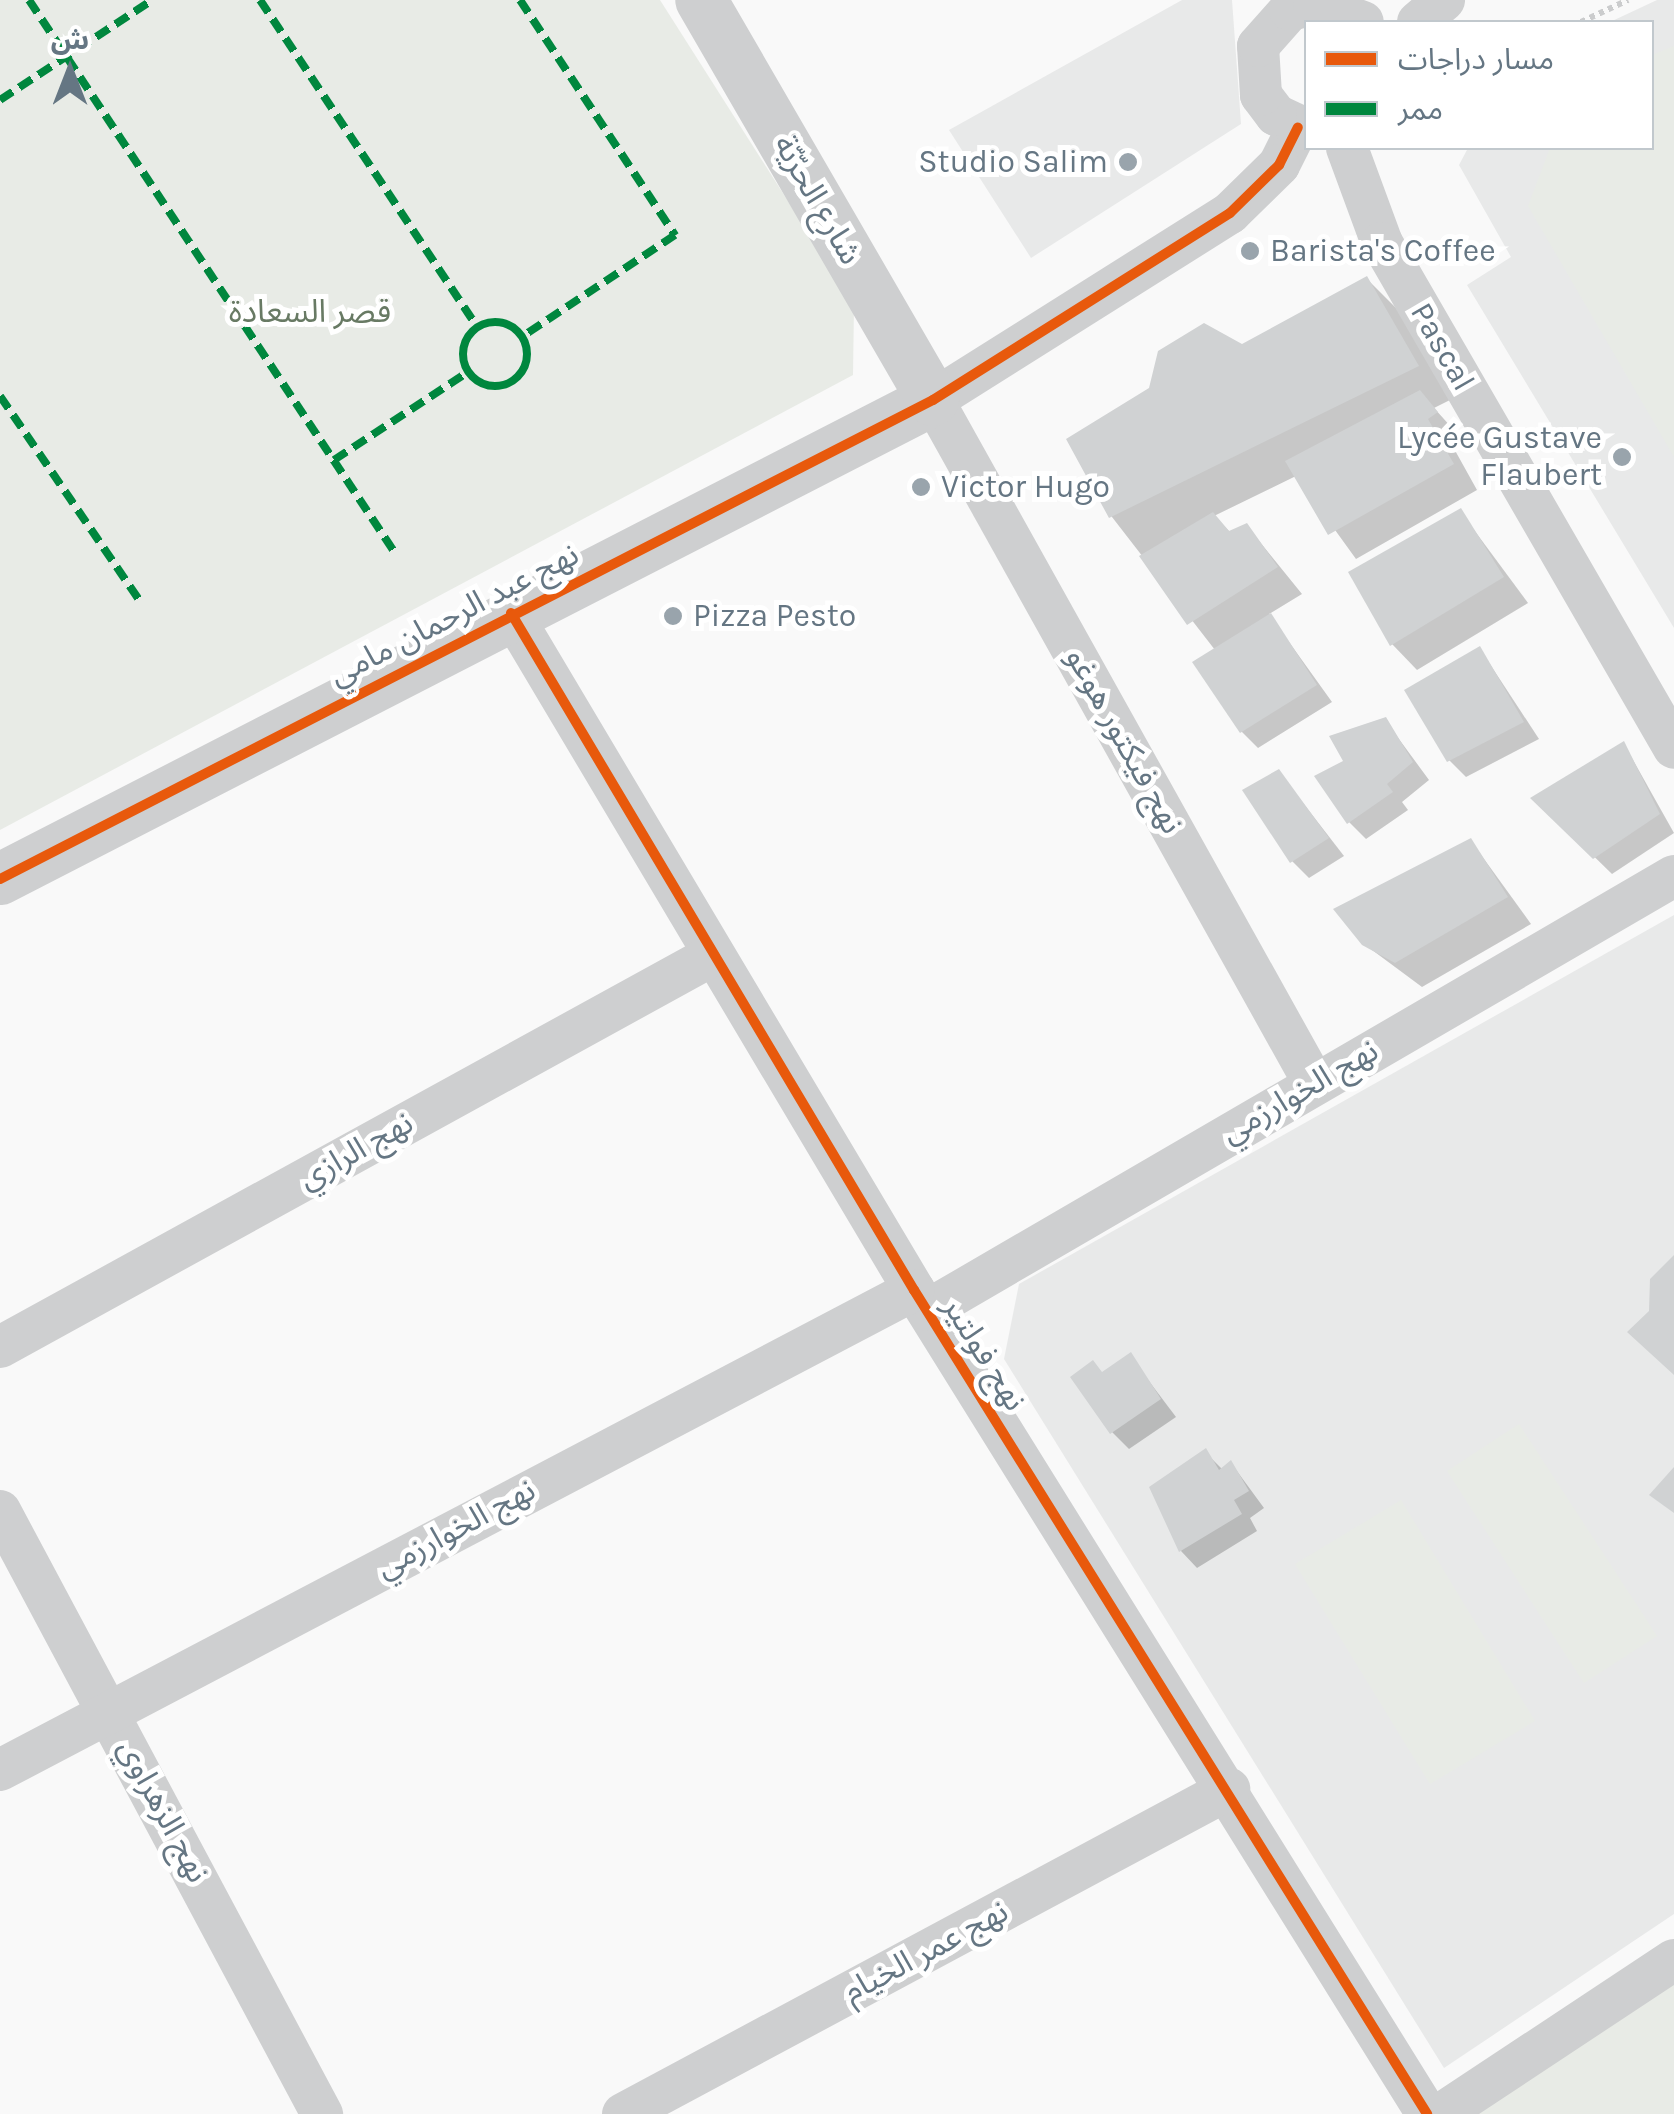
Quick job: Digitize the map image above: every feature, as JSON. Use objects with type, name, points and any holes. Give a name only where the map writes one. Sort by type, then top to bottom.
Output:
[{"type":"street","name":"شارع الحرّيّة","points":[[701,0],[933,400]]},
{"type":"street","points":[[1420,20],[1444,0]]},
{"type":"street","points":[[933,400],[1230,212],[1279,164],[1302,128],[1276,115],[1254,72],[1258,46],[1288,5],[1339,7],[1360,20]]},
{"type":"street","name":"Pascal","points":[[1348,150],[1382,242],[1674,748]]},
{"type":"street","name":"نهج عبد الرحمان مامي","points":[[0,879],[511,613],[933,400]]},
{"type":"street","name":"نهج فيكتور هوغو","points":[[933,400],[1314,1083]]},
{"type":"street","name":"نهج فولتير","points":[[511,613],[921,1300],[1427,2114]]},
{"type":"street","name":"نهج الخوارزمي","points":[[0,1770],[110,1710],[921,1300],[1314,1083],[1674,876]]},
{"type":"street","name":"نهج الرازي","points":[[0,1346],[713,955]]},
{"type":"street","name":"نهج الزهراوي","points":[[0,1511],[110,1710],[322,2114]]},
{"type":"street","name":"نهج عمر الخيام","points":[[623,2114],[1228,1789]]},
{"type":"street","points":[[1441,2114],[1674,1960]]},
{"type":"path","points":[[1585,20],[1628,0]]},
{"type":"shaded area","points":[[1182,0],[1232,0],[1241,124],[1031,258],[949,130]]},
{"type":"shaded area","name":"Lycée Gustave Flaubert","points":[[1657,0],[1674,0],[1674,628],[1467,285],[1511,257],[1459,165],[1467,150],[1654,150],[1654,20],[1614,20]]},
{"type":"shaded area","points":[[1674,915],[1674,1914],[1444,2068],[1004,1359],[1019,1284]]},
{"type":"green space","name":"قصر السعادة","points":[[0,0],[660,0],[854,305],[853,375],[0,830]]},
{"type":"green space","points":[[1674,46],[1674,457],[1528,206],[1549,150],[1654,150],[1654,54]]},
{"type":"green space","points":[[1519,1424],[1657,1636],[1584,1683],[1447,1471]]},
{"type":"green space","points":[[1401,1500],[1535,1721],[1430,1784],[1295,1564]]},
{"type":"green space","points":[[1674,1980],[1674,2114],[1470,2114]]},
{"type":"building","points":[[1367,276],[1419,366],[1109,518],[1066,439],[1149,388],[1158,351],[1204,323],[1242,344]]},
{"type":"building","points":[[1420,390],[1438,412],[1428,419],[1454,464],[1328,535],[1285,461]]},
{"type":"building","points":[[1461,508],[1504,577],[1390,646],[1348,572]]},
{"type":"building","points":[[1213,512],[1229,531],[1247,523],[1278,567],[1187,625],[1139,556]]},
{"type":"building","points":[[1271,613],[1317,685],[1240,733],[1192,662]]},
{"type":"building","points":[[1480,646],[1524,722],[1447,762],[1404,690]]},
{"type":"building","points":[[1386,717],[1413,762],[1387,784],[1393,792],[1347,824],[1314,776],[1343,761],[1329,736]]},
{"type":"building","points":[[1624,741],[1660,814],[1593,859],[1530,798]]},
{"type":"building","points":[[1279,769],[1329,838],[1290,863],[1242,790]]},
{"type":"building","points":[[1471,838],[1508,897],[1395,963],[1362,945],[1333,909]]},
{"type":"building","points":[[1674,1255],[1674,1375],[1627,1332],[1649,1311],[1650,1279]]},
{"type":"building","points":[[1131,1352],[1161,1399],[1110,1434],[1070,1377],[1093,1360],[1102,1372]]},
{"type":"building","points":[[1206,1448],[1219,1470],[1231,1460],[1249,1491],[1234,1500],[1242,1514],[1179,1552],[1149,1487]]},
{"type":"building","points":[[1674,1467],[1674,1513],[1649,1495]]},
{"type":"marked path","points":[[29,0],[395,553]]},
{"type":"marked path","points":[[0,100],[152,0]]},
{"type":"marked path","points":[[260,0],[477,326]]},
{"type":"marked path","points":[[520,0],[675,235],[523,336]]},
{"type":"marked path","points":[[495,322],[518,331],[527,354],[518,377],[495,386],[472,377],[463,354],[472,331],[495,322]]},
{"type":"marked path","points":[[334,460],[468,372]]},
{"type":"marked path","points":[[0,396],[141,603]]},
{"type":"cycle path","points":[[0,879],[933,400],[1230,213],[1279,165],[1298,127]]},
{"type":"cycle path","points":[[511,613],[914,1290],[1427,2114]]},
{"type":"place","name":"Studio Salim","points":[[1128,162]]},
{"type":"place","name":"Barista's Coffee","points":[[1250,251]]},
{"type":"place","name":"Lycée Gustave Flaubert","points":[[1622,457]]},
{"type":"place","name":"Victor Hugo","points":[[921,487]]},
{"type":"place","name":"Pizza Pesto","points":[[673,616]]}]
